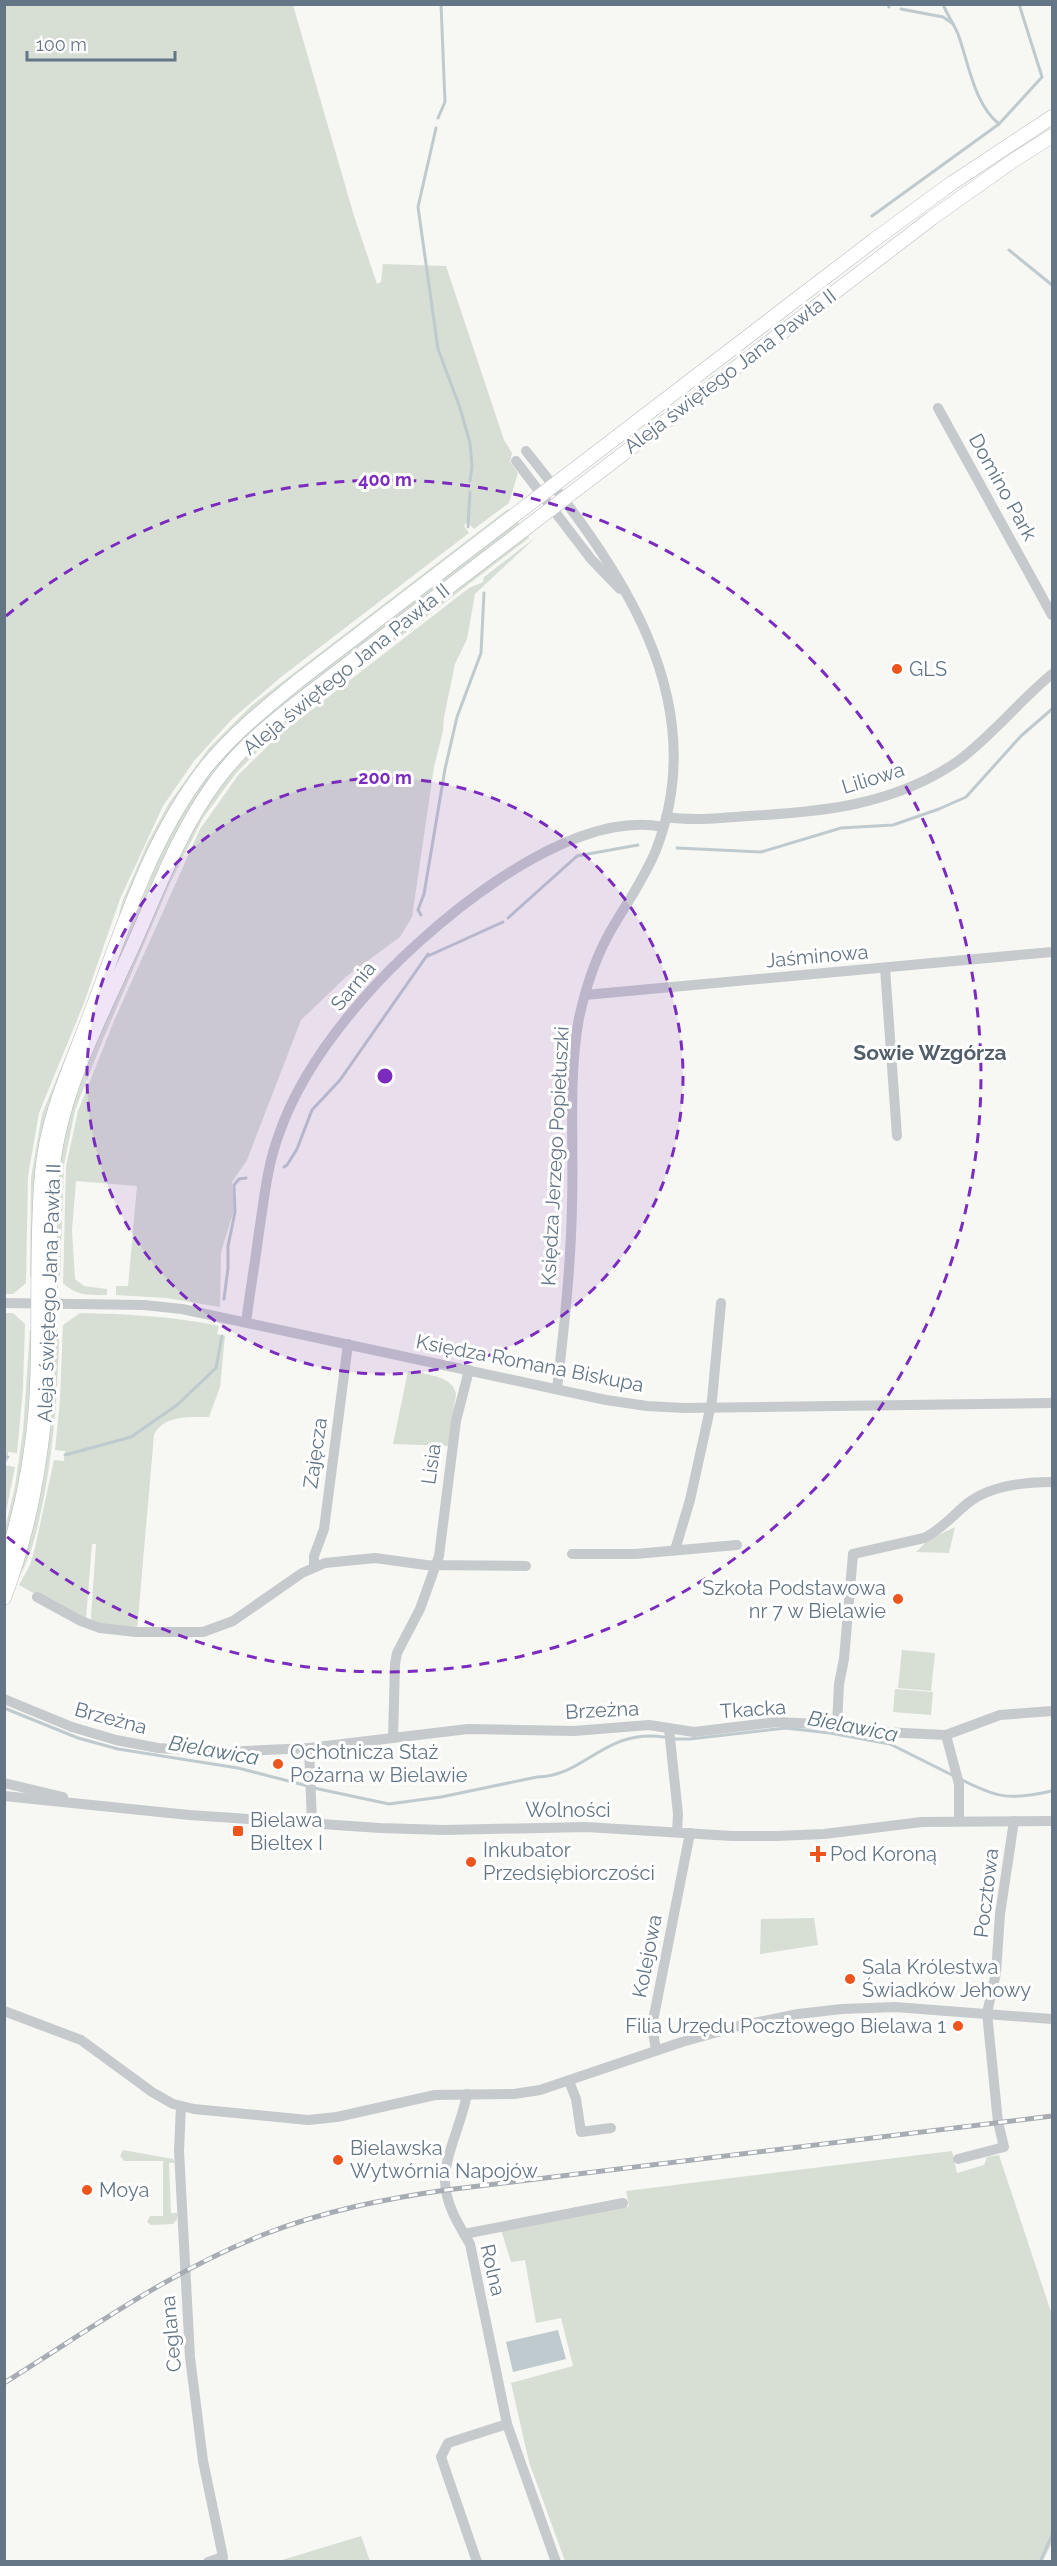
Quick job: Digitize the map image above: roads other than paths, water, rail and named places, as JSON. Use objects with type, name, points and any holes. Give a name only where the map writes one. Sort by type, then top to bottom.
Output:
[{"type":"main road","name":"Aleja świętego Jana Pawła II","points":[[4,1598],[27,1526],[40,1458],[47,1391],[42,1172],[53,1113],[139,889],[166,829],[183,800],[225,745],[266,706],[952,183],[1053,117]]},
{"type":"main road","name":"Aleja świętego Jana Pawła II","points":[[4,1566],[20,1514],[32,1446],[51,1182],[63,1115],[92,1037],[166,868],[197,808],[231,763],[277,719],[932,218],[1014,160],[1053,136]]},
{"type":"street","name":"Domino Park","points":[[938,408],[1053,615]]},
{"type":"street","name":"Księdza Jerzego Popiełuszki","points":[[526,451],[547,490],[591,559],[624,593],[651,644],[670,703],[674,756],[671,794],[664,822],[646,873],[599,954],[585,995],[575,1048],[572,1231],[557,1389]]},
{"type":"street","name":"Księdza Jerzego Popiełuszki","points":[[516,461],[547,490]]},
{"type":"street","name":"Liliowa","points":[[664,822],[822,811],[891,795],[915,785],[957,761],[993,732],[1053,674]]},
{"type":"street","name":"Sarnia","points":[[246,1322],[268,1177],[279,1134],[309,1072],[361,1000],[426,936],[504,876],[528,861],[565,843],[603,830],[664,822]]},
{"type":"street","name":"Jaśminowa","points":[[585,995],[1053,952]]},
{"type":"street","points":[[885,968],[897,1136]]},
{"type":"street","name":"Księdza Romana Biskupa","points":[[4,1303],[155,1306],[246,1322],[641,1405],[711,1407],[1053,1403]]},
{"type":"street","points":[[675,1550],[711,1407],[721,1303]]},
{"type":"street","name":"Zajęcza","points":[[314,1566],[314,1556],[324,1529],[348,1344]]},
{"type":"street","name":"Lisia","points":[[436,1564],[456,1421],[469,1370]]},
{"type":"street","points":[[837,1725],[839,1684],[844,1659],[853,1554],[924,1538],[934,1533],[970,1502],[987,1493],[1029,1482],[1053,1482]]},
{"type":"street","points":[[572,1554],[635,1554],[736,1545]]},
{"type":"street","points":[[37,1597],[81,1621],[100,1628],[136,1632],[203,1632],[218,1629],[236,1620],[314,1566],[329,1562],[375,1558],[436,1564],[526,1566]]},
{"type":"street","points":[[393,1738],[397,1653],[420,1609],[436,1564]]},
{"type":"street","name":"Brzeżna","points":[[4,1699],[78,1729],[142,1746],[223,1752],[309,1748],[468,1729],[574,1731],[649,1725],[669,1729]]},
{"type":"street","name":"Tkacka","points":[[669,1729],[694,1732],[777,1722],[837,1725],[862,1731],[946,1735],[1000,1715],[1053,1711]]},
{"type":"street","points":[[669,1729],[678,1814],[677,1832]]},
{"type":"street","points":[[946,1735],[959,1784],[959,1821]]},
{"type":"street","points":[[309,1748],[312,1823]]},
{"type":"street","name":"Wolności","points":[[4,1783],[83,1804]]},
{"type":"street","name":"Wolności","points":[[4,1796],[189,1815],[444,1830],[586,1827],[732,1836],[808,1835],[915,1822],[1053,1821]]},
{"type":"street","name":"Pocztowa","points":[[958,2158],[1004,2147],[999,2122],[987,2013],[996,1973],[1000,1914],[1014,1821]]},
{"type":"street","name":"Kolejowa","points":[[656,2050],[652,2026],[690,1833]]},
{"type":"street","points":[[4,2011],[62,2031],[85,2042],[159,2097],[181,2106],[313,2120],[337,2117],[428,2096],[525,2093],[569,2081],[656,2050],[739,2026],[829,2010],[895,2007],[1053,2019]]},
{"type":"street","points":[[569,2081],[576,2098],[581,2132],[611,2128]]},
{"type":"street","name":"Rolna","points":[[467,2094],[465,2111],[444,2178],[456,2221],[470,2244],[507,2424],[556,2562]]},
{"type":"street","name":"Ceglana","points":[[181,2106],[179,2151],[190,2356],[203,2461],[223,2557],[208,2562]]},
{"type":"street","points":[[464,2234],[623,2203]]},
{"type":"street","points":[[477,2562],[441,2457],[448,2443],[507,2424]]},
{"type":"waterway","points":[[438,118],[445,102],[441,4]]},
{"type":"waterway","points":[[943,4],[958,34],[978,95],[999,124]]},
{"type":"waterway","points":[[872,216],[999,124],[1042,77],[1019,4]]},
{"type":"waterway","points":[[901,9],[943,17],[952,23]]},
{"type":"waterway","points":[[436,128],[418,207],[438,349],[460,408],[470,443],[472,466],[470,481]]},
{"type":"waterway","points":[[1009,250],[1052,285]]},
{"type":"waterway","points":[[468,527],[470,492]]},
{"type":"waterway","points":[[421,915],[418,910],[424,894],[445,769],[457,717],[481,653],[484,593]]},
{"type":"waterway","points":[[677,848],[761,852],[841,828],[893,825],[939,809],[966,797],[1021,736],[1052,709]]},
{"type":"waterway","points":[[508,918],[577,856],[638,845]]},
{"type":"waterway","points":[[428,956],[503,922]]},
{"type":"waterway","points":[[284,1167],[297,1149],[312,1110],[340,1080],[428,954]]},
{"type":"waterway","points":[[224,1299],[228,1246],[235,1212],[234,1185],[239,1179],[246,1178]]},
{"type":"waterway","points":[[65,1455],[131,1437],[177,1405],[216,1368],[222,1336]]},
{"type":"waterway","name":"Bielawica","points":[[4,1708],[78,1738],[118,1749],[238,1768],[308,1786]]},
{"type":"waterway","name":"Bielawica","points":[[674,1739],[785,1728],[830,1733],[890,1744],[954,1776]]},
{"type":"waterway","name":"Bielawica","points":[[314,1788],[389,1804],[441,1797],[554,1775],[625,1740],[643,1736],[664,1737]]},
{"type":"waterway","name":"Bielawica","points":[[960,1779],[985,1791],[1005,1796],[1025,1796],[1052,1791]]},
{"type":"waterway","points":[[1040,2562],[1052,2535]]},
{"type":"railway","points":[[4,2383],[132,2302],[197,2265],[265,2234],[332,2212],[400,2197],[446,2190],[1052,2116]]},
{"type":"place","name":"GLS","points":[[897,669]]},
{"type":"place","name":"Szkoła Podstawowa nr 7 w Bielawie","points":[[898,1599]]},
{"type":"place","name":"Ochotnicza Staż Pożarna w Bielawie","points":[[278,1764]]},
{"type":"place","name":"Bielawa Bieltex I","points":[[238,1831]]},
{"type":"place","name":"Pod Koroną","points":[[818,1854]]},
{"type":"place","name":"Inkubator Przedsiębiorczości","points":[[471,1862]]},
{"type":"place","name":"Sala Królestwa Świadków Jehowy","points":[[850,1979]]},
{"type":"place","name":"Filia Urzędu Pocztowego Bielawa 1","points":[[958,2026]]},
{"type":"place","name":"Bielawska Wytwórnia Napojów","points":[[338,2160]]},
{"type":"place","name":"Moya","points":[[87,2190]]},
{"type":"district","name":"Sowie Wzgórza","points":[[930,1052]]}]
